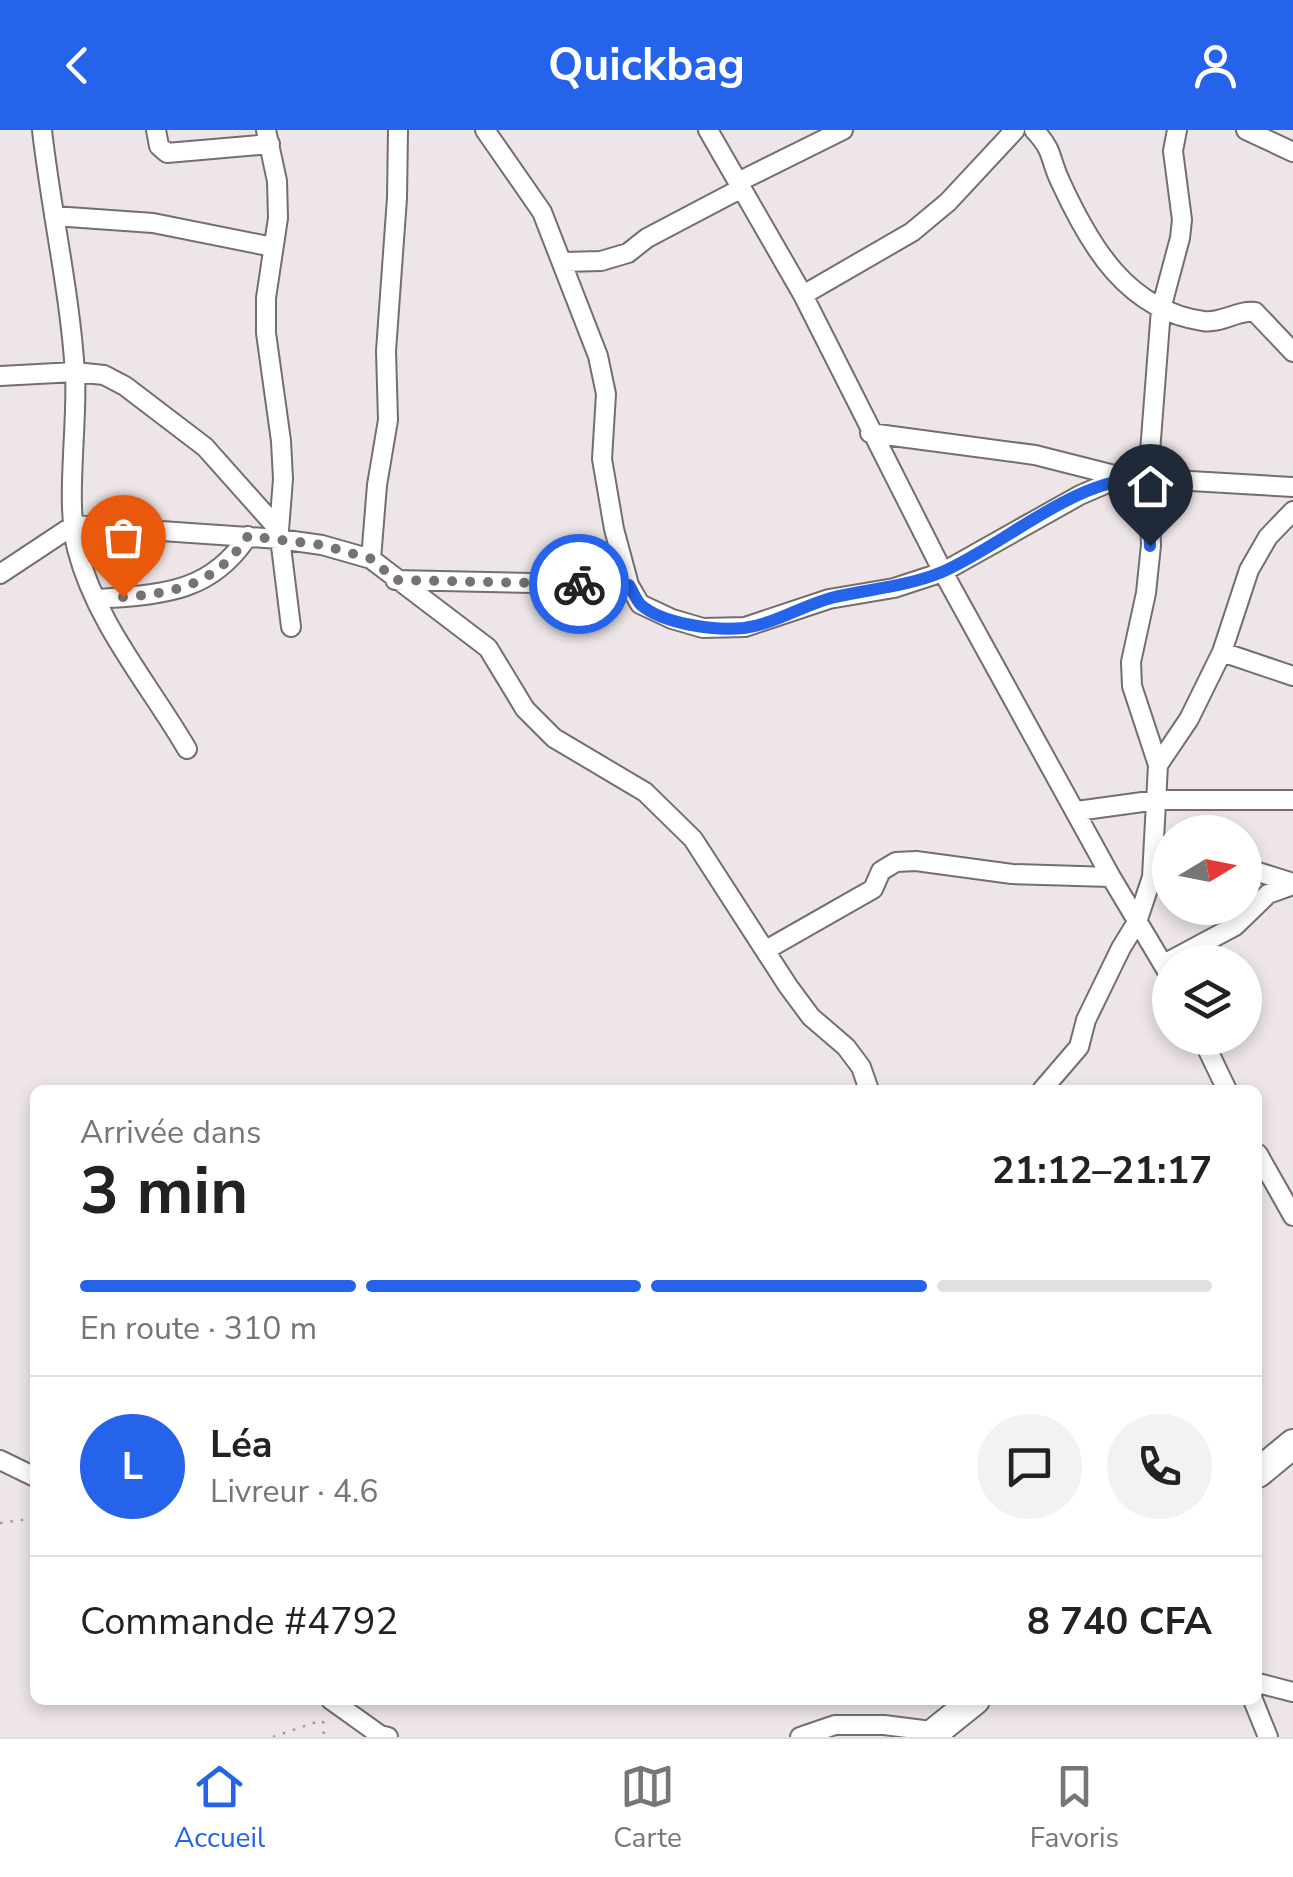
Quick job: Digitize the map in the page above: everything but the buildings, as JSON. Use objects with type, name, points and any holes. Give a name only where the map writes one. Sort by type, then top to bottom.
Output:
[{"type":"highway","points":[[1262,1469],[1293,1444]]},
{"type":"highway","points":[[936,1735],[969,1705]]},
{"type":"street","points":[[42,130],[75,372],[76,546],[122,648],[187,750]]},
{"type":"street","points":[[156,130],[159,146],[167,153],[268,137],[278,218],[266,332],[281,440],[279,534],[291,627]]},
{"type":"street","points":[[372,559],[377,485],[388,420],[386,352],[396,227],[398,130]]},
{"type":"street","points":[[485,130],[542,212],[564,262],[604,377],[602,459],[614,529],[629,585],[640,604],[672,620],[704,628],[745,628],[828,599],[894,588],[943,572],[1080,495],[1122,477]]},
{"type":"street","points":[[708,130],[802,295],[943,572],[1152,946]]},
{"type":"street","points":[[564,262],[601,261],[628,254],[647,238],[843,130]]},
{"type":"street","points":[[802,295],[912,232],[948,202],[1015,130]]},
{"type":"street","points":[[1034,130],[1052,151],[1056,173],[1101,260],[1129,287],[1162,309],[1204,322],[1250,311],[1293,352]]},
{"type":"street","points":[[1159,815],[1158,765],[1132,686],[1131,662],[1146,593],[1150,546],[1148,478],[1162,309],[1182,220],[1173,151],[1177,130]]},
{"type":"street","points":[[1246,130],[1293,152]]},
{"type":"street","points":[[54,216],[153,222],[273,246]]},
{"type":"street","points":[[0,376],[75,372],[104,375],[125,386],[205,448],[279,534]]},
{"type":"street","points":[[870,434],[1036,454],[1122,477],[1293,487]]},
{"type":"street","points":[[1158,765],[1189,720],[1222,652],[1249,570],[1268,537],[1293,511]]},
{"type":"street","points":[[0,574],[74,525],[248,536],[279,534],[372,559],[488,648],[525,709],[554,738],[644,792],[693,839],[811,1017],[846,1047],[868,1085]]},
{"type":"street","points":[[97,599],[149,595],[203,580],[220,571],[248,536]]},
{"type":"street","points":[[395,580],[629,585]]},
{"type":"street","points":[[1222,652],[1293,676]]},
{"type":"street","points":[[1077,810],[1158,800],[1293,800]]},
{"type":"street","points":[[766,950],[872,889],[881,871],[896,862],[1012,874],[1111,877]]},
{"type":"street","points":[[1262,873],[1293,884]]},
{"type":"street","points":[[1206,945],[1235,926],[1268,894],[1293,884]]},
{"type":"street","points":[[1046,1085],[1079,1048],[1086,1020],[1152,894]]},
{"type":"street","points":[[1210,1055],[1225,1085]]},
{"type":"street","points":[[1262,1161],[1293,1216]]},
{"type":"street","points":[[0,1460],[30,1475]]},
{"type":"street","points":[[1262,1684],[1293,1692]]},
{"type":"street","points":[[327,1705],[388,1737]]},
{"type":"street","points":[[1255,1705],[1268,1737]]},
{"type":"street","points":[[800,1737],[835,1725],[936,1735]]},
{"type":"path","points":[[0,1523],[30,1519]]},
{"type":"path","points":[[324,1737],[322,1720],[327,1705]]},
{"type":"path","points":[[273,1737],[322,1720]]},
{"type":"way so far","points":[[123,597],[177,590],[203,580],[234,558],[248,536],[322,545],[372,559],[395,580],[579,584]]},
{"type":"route","points":[[579,584],[629,585],[640,604],[672,620],[704,628],[745,628],[828,599],[894,588],[943,572],[1080,495],[1122,477],[1148,478],[1150,546]]}]
